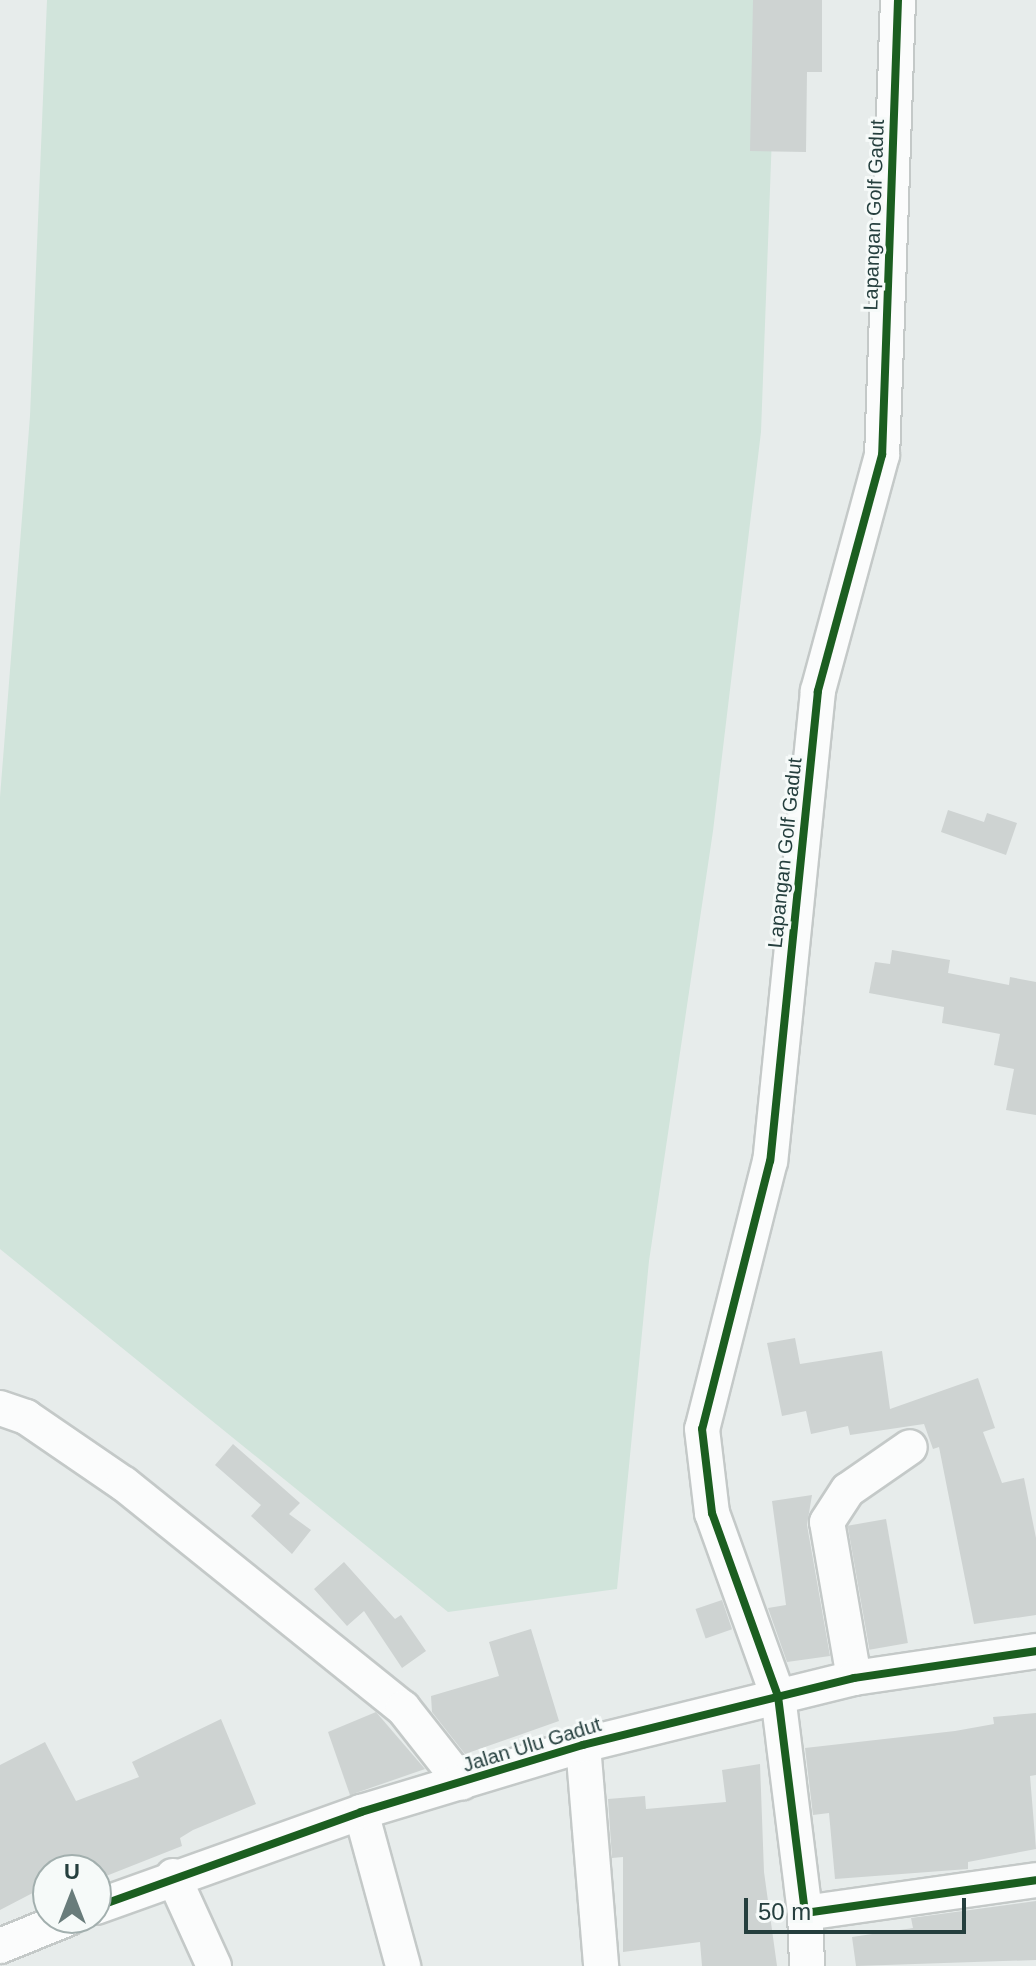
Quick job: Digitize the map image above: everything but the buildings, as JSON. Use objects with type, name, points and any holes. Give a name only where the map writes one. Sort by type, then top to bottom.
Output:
[{"type":"street","name":"Lapangan Golf Gadut","points":[[807,1966],[805,1913],[778,1696],[712,1513],[702,1429],[770,1161],[818,691],[882,455],[898,0]]},
{"type":"street","points":[[0,1408],[26,1417],[124,1484],[403,1708],[462,1783]]},
{"type":"street","points":[[854,1678],[827,1522],[848,1490],[910,1447]]},
{"type":"street","name":"Jalan Ulu Gadut","points":[[112,1901],[173,1876],[361,1812],[583,1745],[854,1678],[1036,1651]]},
{"type":"street","points":[[583,1745],[601,1966]]},
{"type":"street","points":[[361,1812],[403,1966]]},
{"type":"street","points":[[173,1876],[214,1966]]},
{"type":"street","points":[[805,1913],[1036,1880]]},
{"type":"street","points":[[0,1946],[32,1933]]},
{"type":"green space","points":[[47,0],[777,0],[761,432],[713,831],[649,1261],[617,1589],[448,1612],[0,1249],[0,797],[30,416]]},
{"type":"cycle path","points":[[898,0],[882,455],[818,691],[770,1161],[702,1429],[712,1513],[778,1696],[805,1913],[1036,1880]]},
{"type":"cycle path","points":[[112,1901],[361,1812],[583,1745],[854,1678],[1036,1651]]}]
